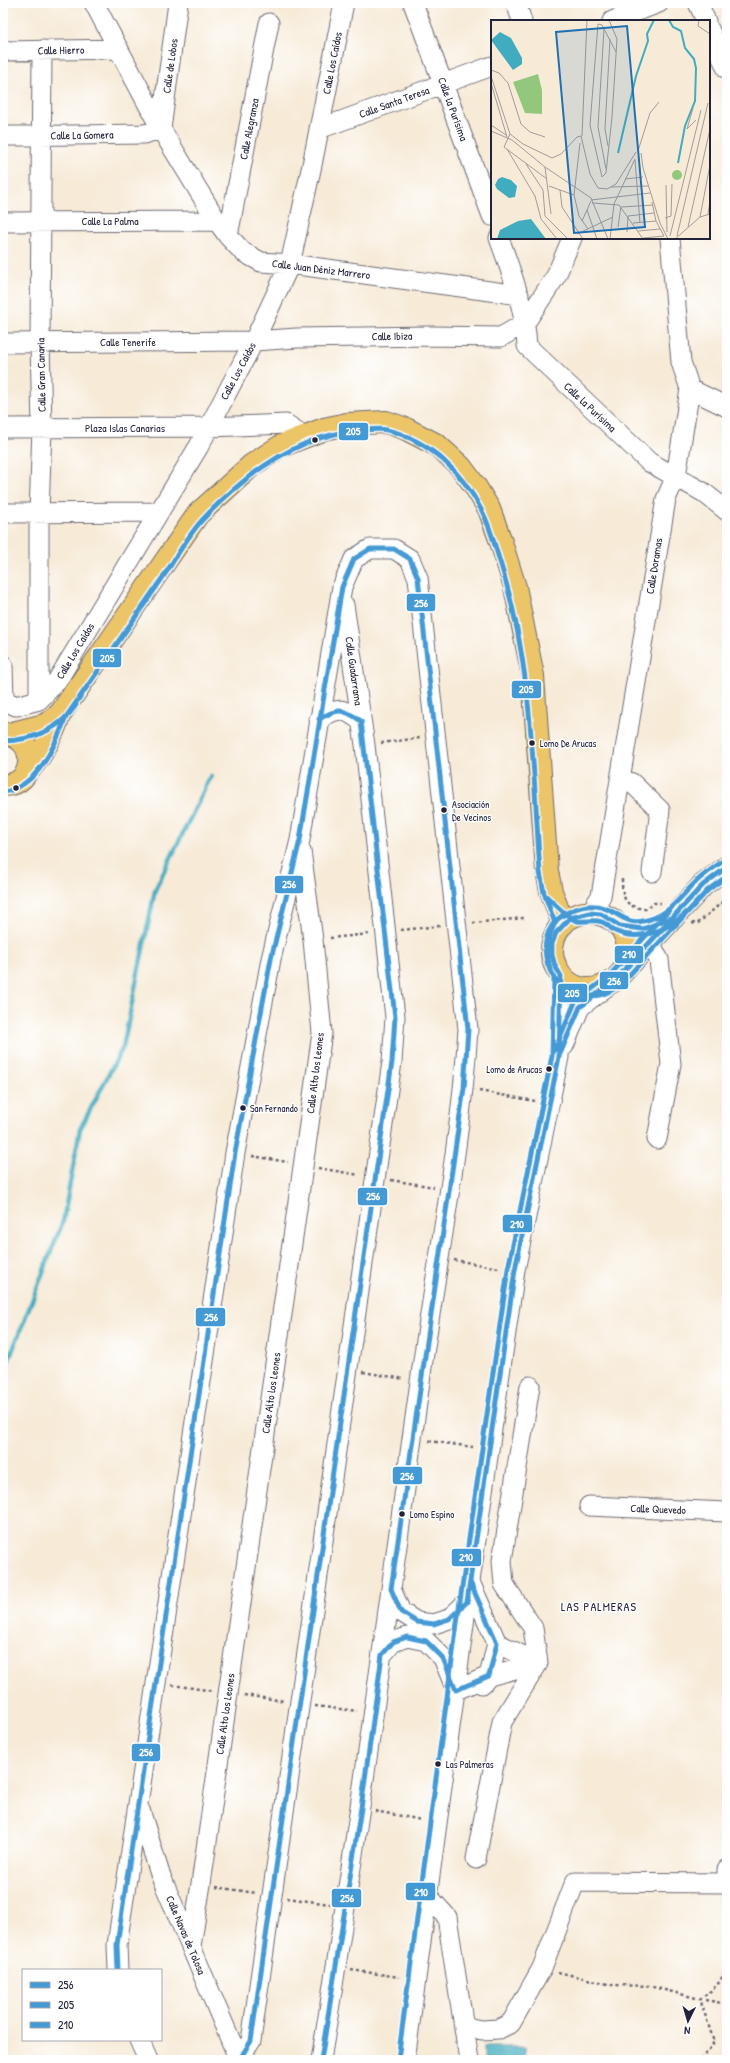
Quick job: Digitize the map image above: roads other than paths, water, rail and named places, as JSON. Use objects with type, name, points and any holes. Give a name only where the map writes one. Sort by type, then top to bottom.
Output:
[{"type":"main road","points":[[3,785],[15,783],[23,778],[28,770],[35,764],[56,728],[60,714],[198,514],[252,465],[281,446],[324,429],[367,422],[386,422],[406,429],[437,445],[461,467],[489,508],[515,587],[533,676],[539,740],[545,854],[551,891],[583,912],[601,914],[616,922],[643,929],[673,917]]},
{"type":"main road","points":[[6,734],[44,725],[60,714]]},
{"type":"main road","points":[[6,734],[25,744],[29,752],[30,761],[28,770]]},
{"type":"main road","points":[[583,912],[556,933],[552,944],[552,955],[555,966],[561,976],[570,984],[588,990],[599,989],[619,976],[703,885],[727,866]]},
{"type":"main road","points":[[616,922],[626,937],[629,948],[628,960],[619,976]]},
{"type":"street","name":"Calle Juan Déniz Marrero","points":[[94,3],[161,129],[217,221],[228,236],[243,252],[261,262],[290,264],[519,296]]},
{"type":"street","name":"Calle de Lobos","points":[[161,129],[178,3]]},
{"type":"street","name":"Calle Los Caídos","points":[[39,700],[57,681],[209,427],[254,341],[290,264],[344,3]]},
{"type":"street","name":"Calle la Purísima","points":[[413,3],[491,213]]},
{"type":"street","points":[[516,3],[522,20]]},
{"type":"street","points":[[615,20],[659,3]]},
{"type":"street","points":[[698,3],[706,20]]},
{"type":"street","name":"Calle Alegranza","points":[[228,236],[269,23]]},
{"type":"street","points":[[710,31],[727,69]]},
{"type":"street","name":"Calle Hierro","points":[[3,51],[119,49]]},
{"type":"street","name":"Calle Gran Canaria","points":[[39,700],[39,512],[42,428],[40,342],[42,50]]},
{"type":"street","name":"Calle Santa Teresa","points":[[319,129],[491,66]]},
{"type":"street","name":"Calle La Gomera","points":[[3,136],[144,134],[161,129]]},
{"type":"street","name":"Calle La Palma","points":[[3,222],[217,221]]},
{"type":"street","points":[[500,239],[526,323]]},
{"type":"street","points":[[526,323],[556,276],[572,239]]},
{"type":"street","name":"Calle Doramas","points":[[583,912],[620,779],[666,499],[676,476],[690,389],[681,362],[670,239]]},
{"type":"street","name":"Calle la Purísima","points":[[526,323],[527,346],[649,462],[703,492],[727,511]]},
{"type":"street","name":"Calle Ibiza","points":[[254,341],[297,338],[430,336],[501,337],[526,323]]},
{"type":"street","name":"Calle Tenerife","points":[[3,343],[254,341]]},
{"type":"street","points":[[690,389],[727,407]]},
{"type":"street","name":"Plaza Islas Canarias","points":[[3,428],[209,427],[286,424],[304,436]]},
{"type":"street","points":[[3,513],[159,512]]},
{"type":"street","points":[[118,1969],[116,1945],[235,1153],[271,959],[300,840],[318,719],[342,587],[354,559],[370,549],[394,549],[410,559],[418,578],[468,1029],[464,1088],[420,1381],[361,1808],[321,2060]]},
{"type":"street","name":"Calle Guadarrama","points":[[239,2059],[251,2041],[392,1062],[395,1017],[365,745],[342,587]]},
{"type":"street","points":[[3,665],[4,700],[16,706],[39,700]]},
{"type":"street","points":[[318,719],[334,710],[346,710],[361,721]]},
{"type":"street","points":[[620,779],[632,783],[660,810],[652,872]]},
{"type":"street","name":"Calle Alto los Leones","points":[[191,1946],[322,1033],[313,940],[300,840]]},
{"type":"street","points":[[650,942],[659,960],[671,1064],[657,1139]]},
{"type":"street","points":[[405,2060],[467,1602],[515,1270],[559,1057],[561,976]]},
{"type":"street","points":[[559,1057],[580,1007],[619,976]]},
{"type":"street","points":[[476,1859],[502,1722],[538,1663],[533,1628],[504,1584],[502,1561],[530,1386]]},
{"type":"street","name":"Calle Quevedo","points":[[589,1506],[727,1512]]},
{"type":"street","points":[[452,1717],[488,1676],[497,1643],[470,1582]]},
{"type":"street","points":[[391,1589],[401,1612],[417,1622],[434,1624],[448,1619],[467,1602]]},
{"type":"street","points":[[382,1655],[393,1642],[407,1637],[426,1641],[443,1658],[456,1690]]},
{"type":"street","points":[[497,1643],[538,1663]]},
{"type":"street","points":[[456,1690],[488,1676],[538,1663]]},
{"type":"street","name":"Calle Navas de Tolosa","points":[[138,1806],[160,1874],[239,2059]]},
{"type":"street","points":[[464,2027],[482,2030],[499,2029],[511,2024],[542,1968],[576,1882],[727,1883],[727,1869]]},
{"type":"street","points":[[428,1896],[447,1918],[469,2060]]},
{"type":"street","points":[[139,2041],[148,2060]]},
{"type":"water","points":[[484,2047],[525,2047],[525,2060],[484,2060]]},
{"type":"waterway","points":[[3,1375],[63,1221],[80,1129],[123,1047],[155,890],[211,776]]},
{"type":"place","name":"Lomo De Arucas","points":[[532,743]]},
{"type":"place","name":"Asociación De Vecinos","points":[[444,810]]},
{"type":"place","name":"Lomo de Arucas","points":[[549,1069]]},
{"type":"place","name":"San Fernando","points":[[243,1108]]},
{"type":"place","name":"Lomo Espino","points":[[402,1514]]},
{"type":"place","name":"Las Palmeras","points":[[438,1764]]},
{"type":"district","name":"LAS PALMERAS","points":[[599,1607]]}]
